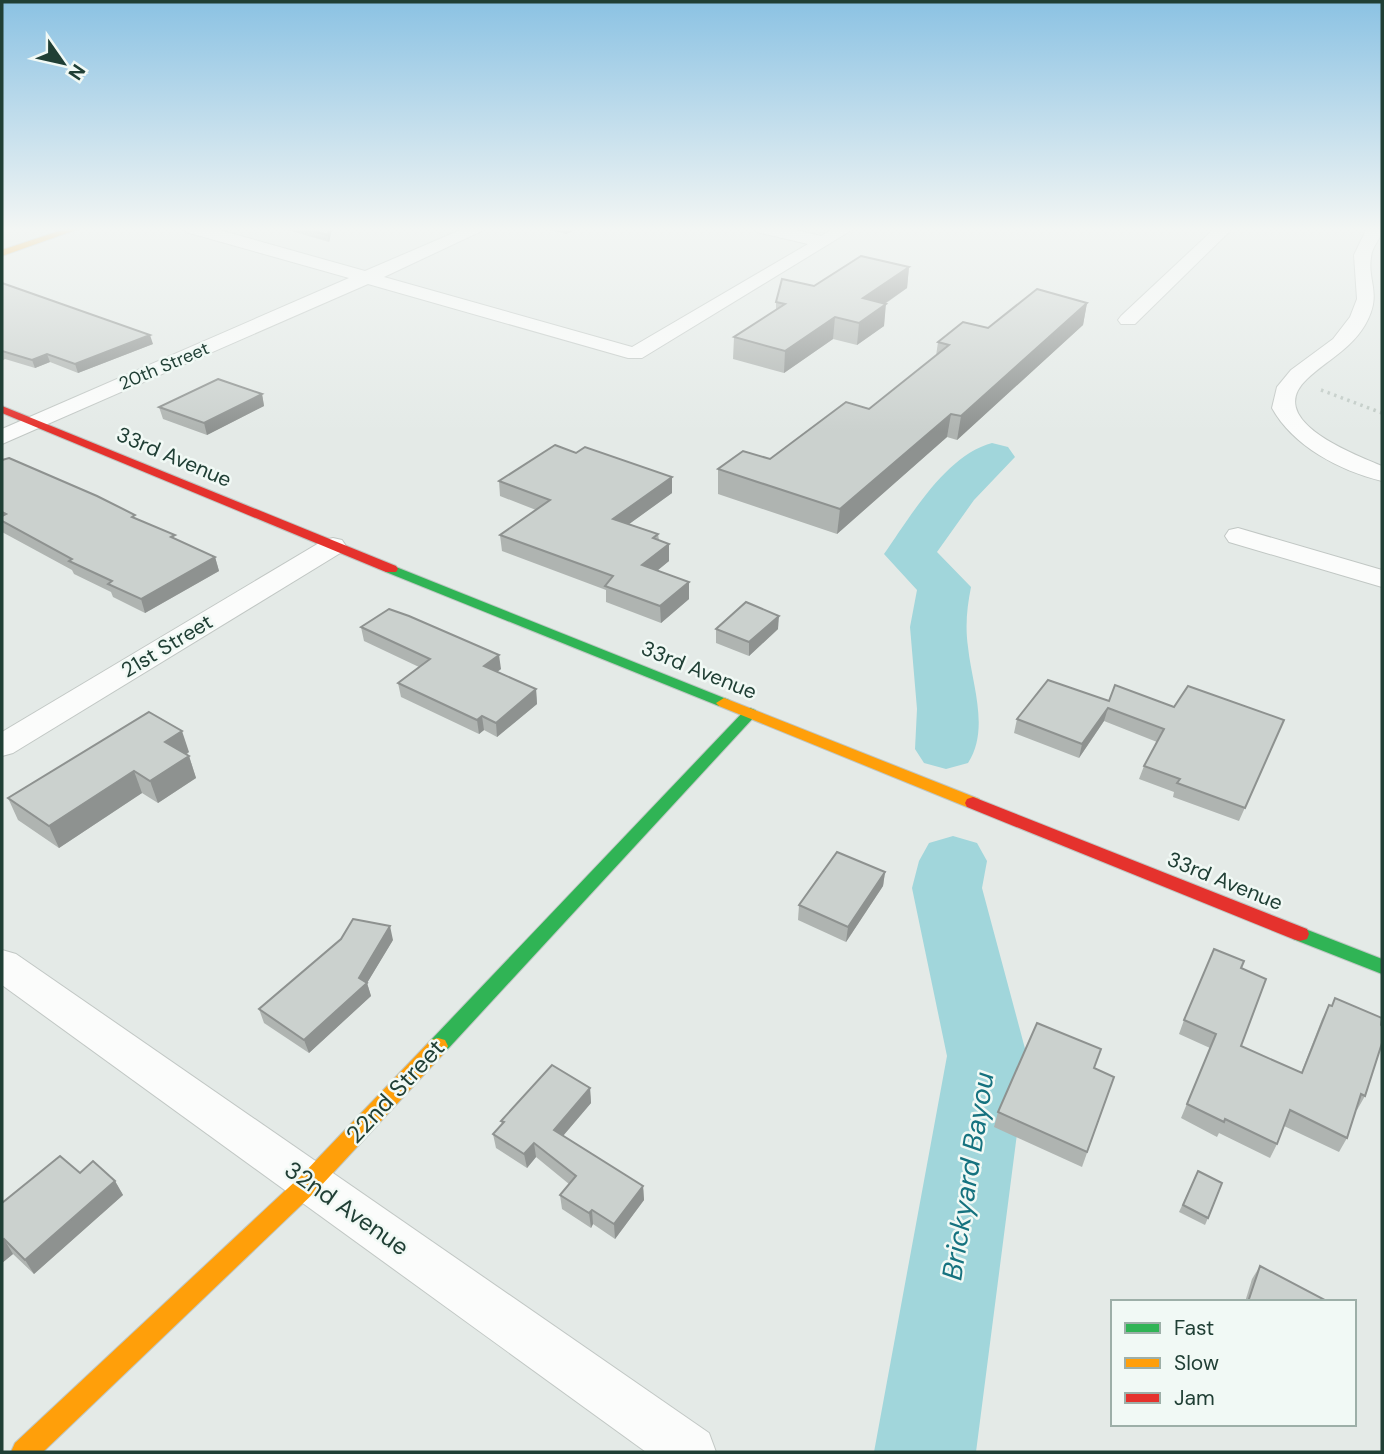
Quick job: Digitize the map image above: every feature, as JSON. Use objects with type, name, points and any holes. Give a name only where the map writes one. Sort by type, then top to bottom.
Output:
[{"type":"street","name":"20th Street","points":[[2,437],[326,296]]},
{"type":"street","points":[[435,296],[635,354],[733,296]]},
{"type":"street","points":[[1128,320],[1153,296]]},
{"type":"street","points":[[1367,296],[1359,319],[1341,343],[1323,360],[1298,376],[1285,390],[1283,402],[1287,415],[1296,428],[1311,440],[1330,452],[1382,474]]},
{"type":"street","name":"33rd Avenue","points":[[2,409],[333,546],[1382,967]]},
{"type":"street","points":[[1238,536],[1382,579]]},
{"type":"street","name":"21st Street","points":[[2,746],[333,546]]},
{"type":"street","name":"22nd Street","points":[[24,1452],[310,1182],[750,713]]},
{"type":"street","name":"32nd Avenue","points":[[2,965],[691,1452]]},
{"type":"path","points":[[1310,387],[1382,413]]},
{"type":"building","points":[[2,296],[39,296],[150,335],[75,364],[47,354],[32,360],[2,351]]},
{"type":"building","points":[[778,296],[866,296],[863,298],[886,304],[859,323],[835,317],[785,351],[734,337],[785,304],[776,302]]},
{"type":"building","points":[[1028,296],[1061,296],[1087,303],[961,416],[951,414],[840,509],[718,469],[743,451],[770,459],[846,402],[869,409],[949,345],[938,342],[963,322],[988,328]]},
{"type":"building","points":[[218,379],[262,394],[204,423],[159,407]]},
{"type":"building","points":[[555,445],[576,453],[585,447],[672,477],[613,519],[658,534],[653,538],[669,544],[642,565],[689,582],[660,606],[605,586],[613,576],[500,535],[550,500],[499,481]]},
{"type":"building","points":[[9,458],[97,496],[135,515],[132,517],[175,535],[171,537],[215,557],[141,599],[108,584],[112,581],[69,561],[72,559],[2,521],[2,516],[6,514],[2,512],[2,460]]},
{"type":"building","points":[[746,602],[779,616],[749,642],[716,629]]},
{"type":"building","points":[[389,609],[499,655],[484,666],[536,689],[496,723],[482,716],[477,720],[398,683],[430,659],[361,627]]},
{"type":"building","points":[[1048,680],[1109,701],[1115,685],[1174,707],[1188,686],[1284,720],[1245,808],[1177,783],[1180,779],[1144,766],[1164,729],[1108,708],[1082,744],[1017,719]]},
{"type":"building","points":[[149,712],[182,731],[165,742],[189,756],[150,781],[134,771],[49,826],[8,798]]},
{"type":"building","points":[[837,852],[885,872],[848,927],[799,905]]},
{"type":"building","points":[[353,919],[390,926],[359,978],[367,983],[304,1040],[259,1009],[341,939]]},
{"type":"building","points":[[1214,949],[1244,961],[1241,968],[1266,979],[1241,1046],[1302,1073],[1329,1005],[1332,1006],[1335,998],[1382,1018],[1382,1043],[1365,1096],[1361,1094],[1347,1138],[1290,1110],[1277,1144],[1187,1104],[1216,1034],[1184,1020]]},
{"type":"building","points":[[1037,1023],[1101,1049],[1094,1068],[1114,1077],[1087,1152],[998,1112]]},
{"type":"building","points":[[552,1065],[590,1088],[554,1130],[643,1186],[614,1224],[592,1210],[589,1213],[560,1195],[576,1176],[534,1143],[524,1154],[493,1134],[504,1122],[501,1121]]},
{"type":"building","points":[[60,1156],[80,1173],[93,1161],[115,1181],[25,1260],[4,1239],[2,1241],[2,1203]]},
{"type":"building","points":[[1198,1171],[1222,1183],[1208,1218],[1183,1205]]},
{"type":"building","points":[[1260,1266],[1325,1300],[1249,1300]]},
{"type":"waterway","name":"Brickyard Bayou","points":[[946,749],[947,709],[938,627],[944,587],[910,554],[957,489],[992,457]]},
{"type":"waterway","name":"Brickyard Bayou","points":[[925,1452],[987,1056],[947,888],[953,861]]},
{"type":"traffic: fast","points":[[391,569],[724,703]]},
{"type":"traffic: fast","points":[[438,1046],[750,713]]},
{"type":"traffic: fast","points":[[1300,934],[1382,967]]},
{"type":"traffic: slow","points":[[724,703],[973,803]]},
{"type":"traffic: slow","points":[[24,1452],[310,1182],[438,1046]]},
{"type":"traffic: jam","points":[[2,409],[391,569]]},
{"type":"traffic: jam","points":[[973,803],[1300,934]]}]
